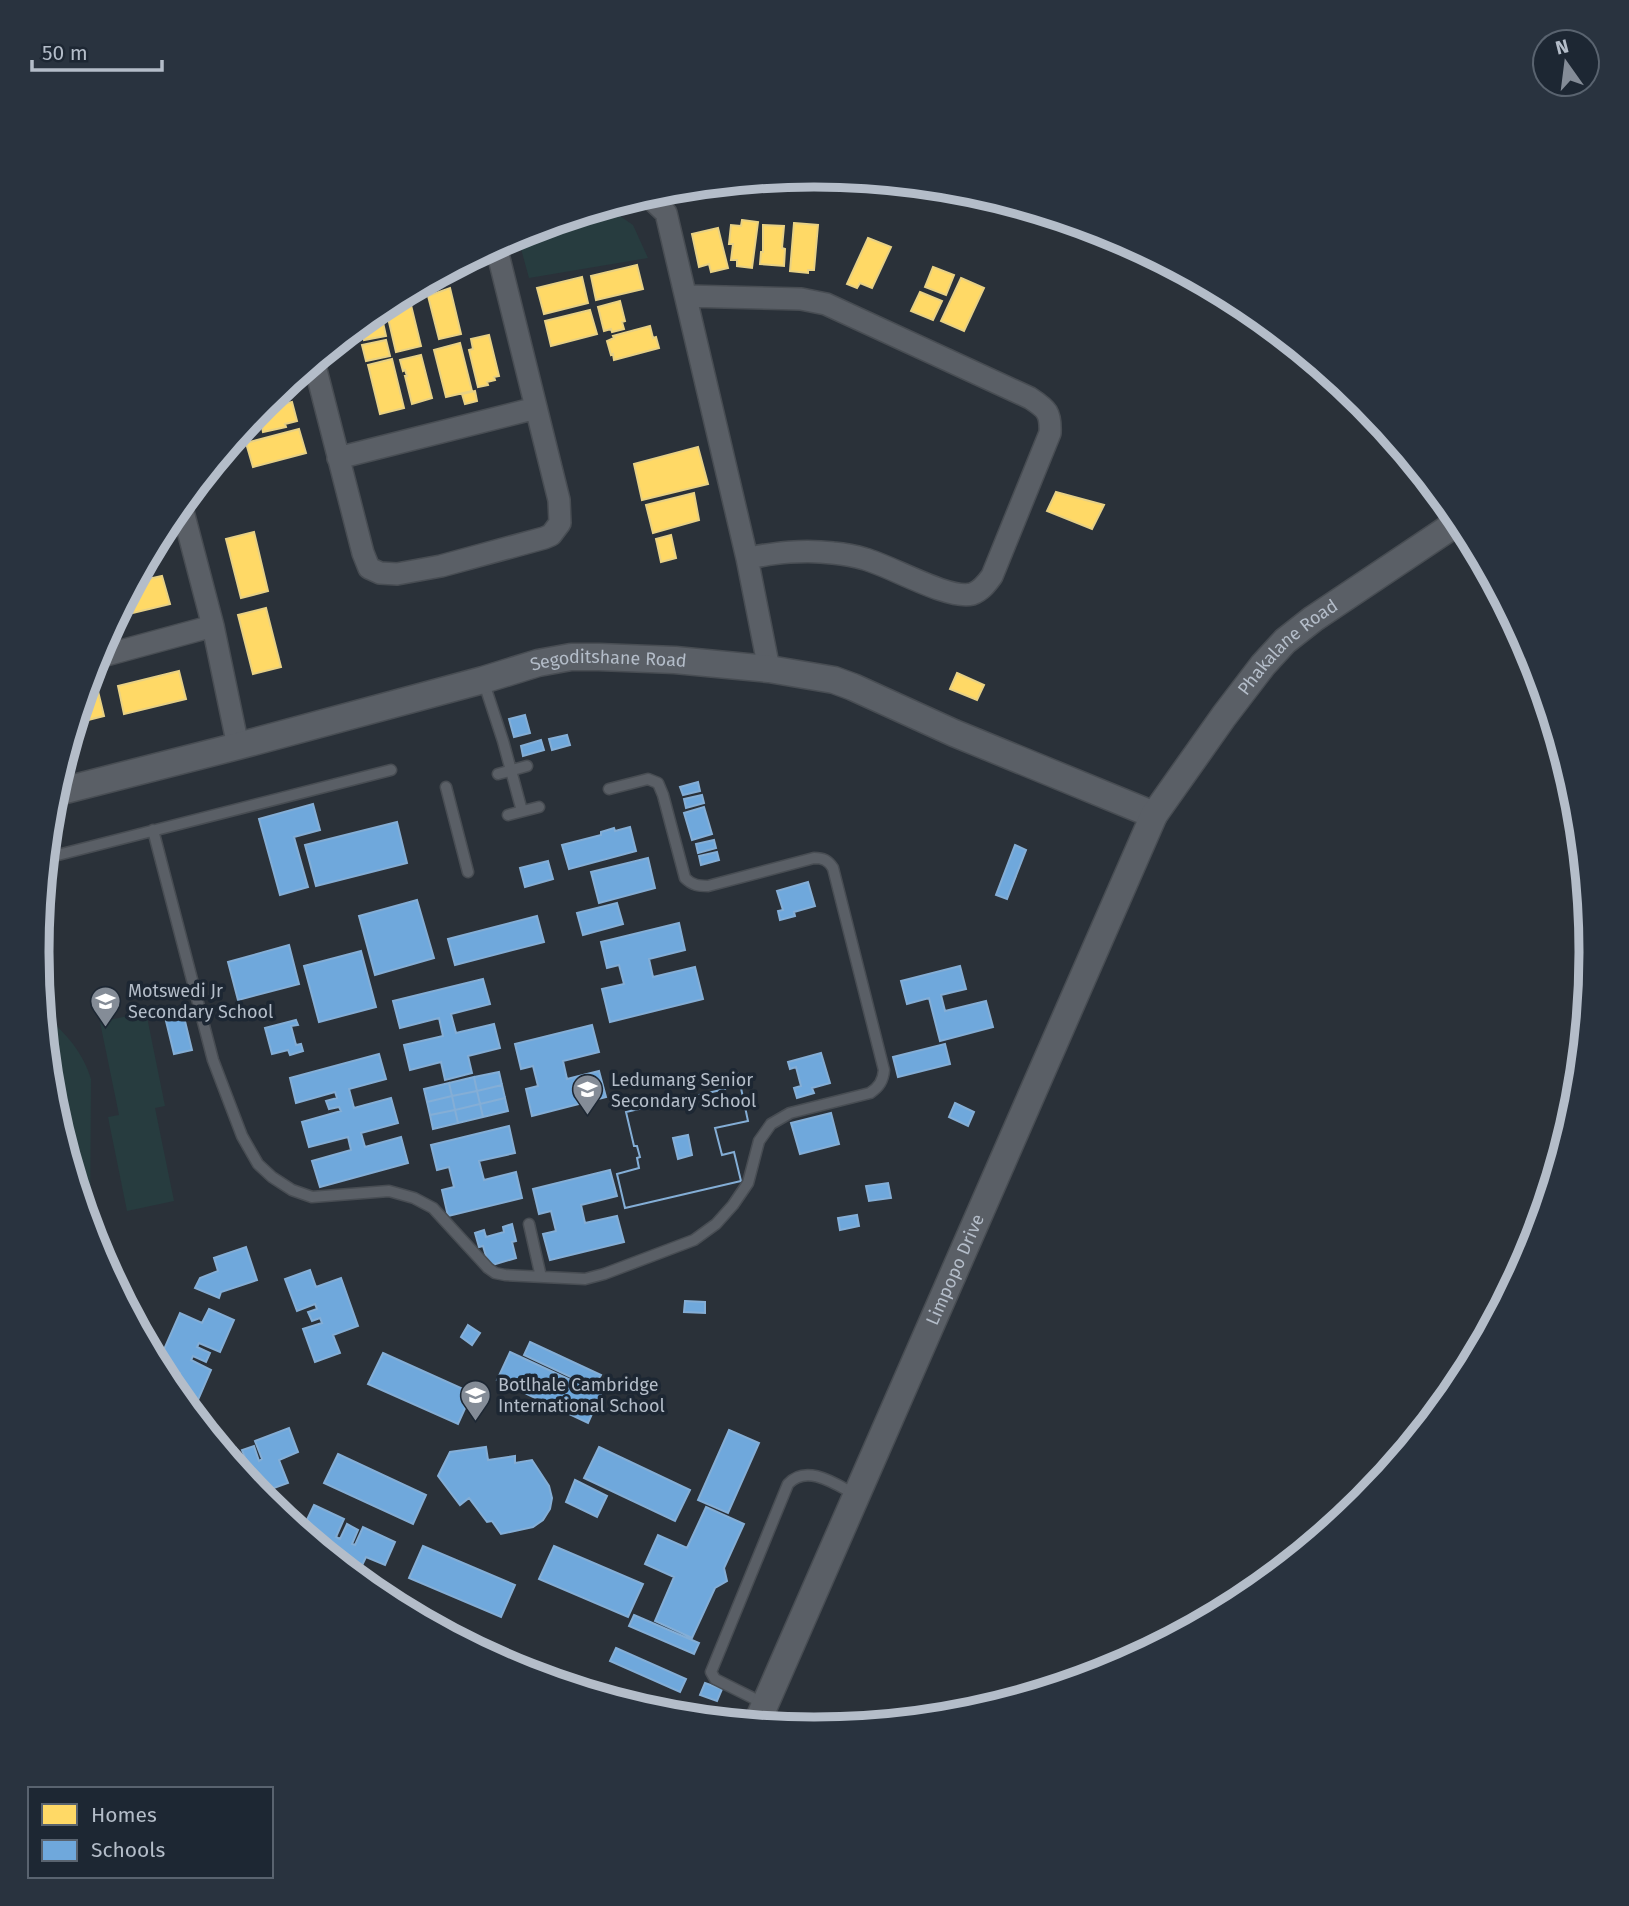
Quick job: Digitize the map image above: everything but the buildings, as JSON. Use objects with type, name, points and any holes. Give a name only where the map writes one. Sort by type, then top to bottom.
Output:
[{"type":"street","points":[[657,204],[666,213],[747,558],[769,668]]},
{"type":"street","points":[[316,372],[369,568],[380,573],[397,574],[441,566],[551,535],[560,523],[559,500],[499,256]]},
{"type":"street","points":[[686,296],[801,299],[825,304],[1030,398],[1043,406],[1051,419],[1050,433],[992,576],[984,587],[972,594],[952,593],[865,559],[833,553],[786,551],[747,558]]},
{"type":"street","points":[[338,458],[536,408]]},
{"type":"street","points":[[185,519],[238,746]]},
{"type":"street","name":"Phakalane Road","points":[[1154,815],[1224,716],[1285,641],[1312,619],[1450,527]]},
{"type":"street","points":[[110,654],[212,626]]},
{"type":"street","name":"Segoditshane Road","points":[[67,790],[238,746],[538,663],[571,657],[599,657],[769,668],[834,680],[954,733],[1154,815]]},
{"type":"street","name":"Limpopo Drive","points":[[760,1714],[1154,815]]},
{"type":"lane","points":[[483,680],[522,811]]},
{"type":"lane","points":[[498,774],[527,766]]},
{"type":"lane","points":[[56,856],[391,770]]},
{"type":"lane","points":[[153,831],[213,1060],[242,1136],[258,1164],[292,1190],[312,1197],[389,1192],[414,1198],[433,1208],[495,1273],[585,1279],[694,1240],[716,1224],[748,1183],[759,1141],[771,1124],[790,1113],[870,1093],[878,1087],[884,1070],[830,863],[825,859],[814,858],[708,886],[698,886],[685,878],[658,783],[648,779],[609,789]]},
{"type":"lane","points":[[446,787],[468,872]]},
{"type":"lane","points":[[508,815],[540,807]]},
{"type":"lane","points":[[528,1224],[541,1277]]},
{"type":"lane","points":[[760,1714],[715,1679],[711,1672],[788,1483],[800,1475],[815,1475],[856,1495]]},
{"type":"green space","points":[[617,214],[633,225],[648,258],[529,278],[520,247],[568,228]]},
{"type":"green space","points":[[146,1012],[165,1106],[155,1108],[174,1201],[127,1211],[108,1117],[119,1115],[100,1022]]},
{"type":"green space","points":[[53,1023],[72,1043],[91,1079],[90,1200],[75,1151]]},
{"type":"place","name":"Motswedi Jr Secondary School","points":[[105,1028]]},
{"type":"place","name":"Ledumang Senior Secondary School","points":[[588,1117]]},
{"type":"place","name":"Botlhale Cambridge International School","points":[[475,1422]]}]
